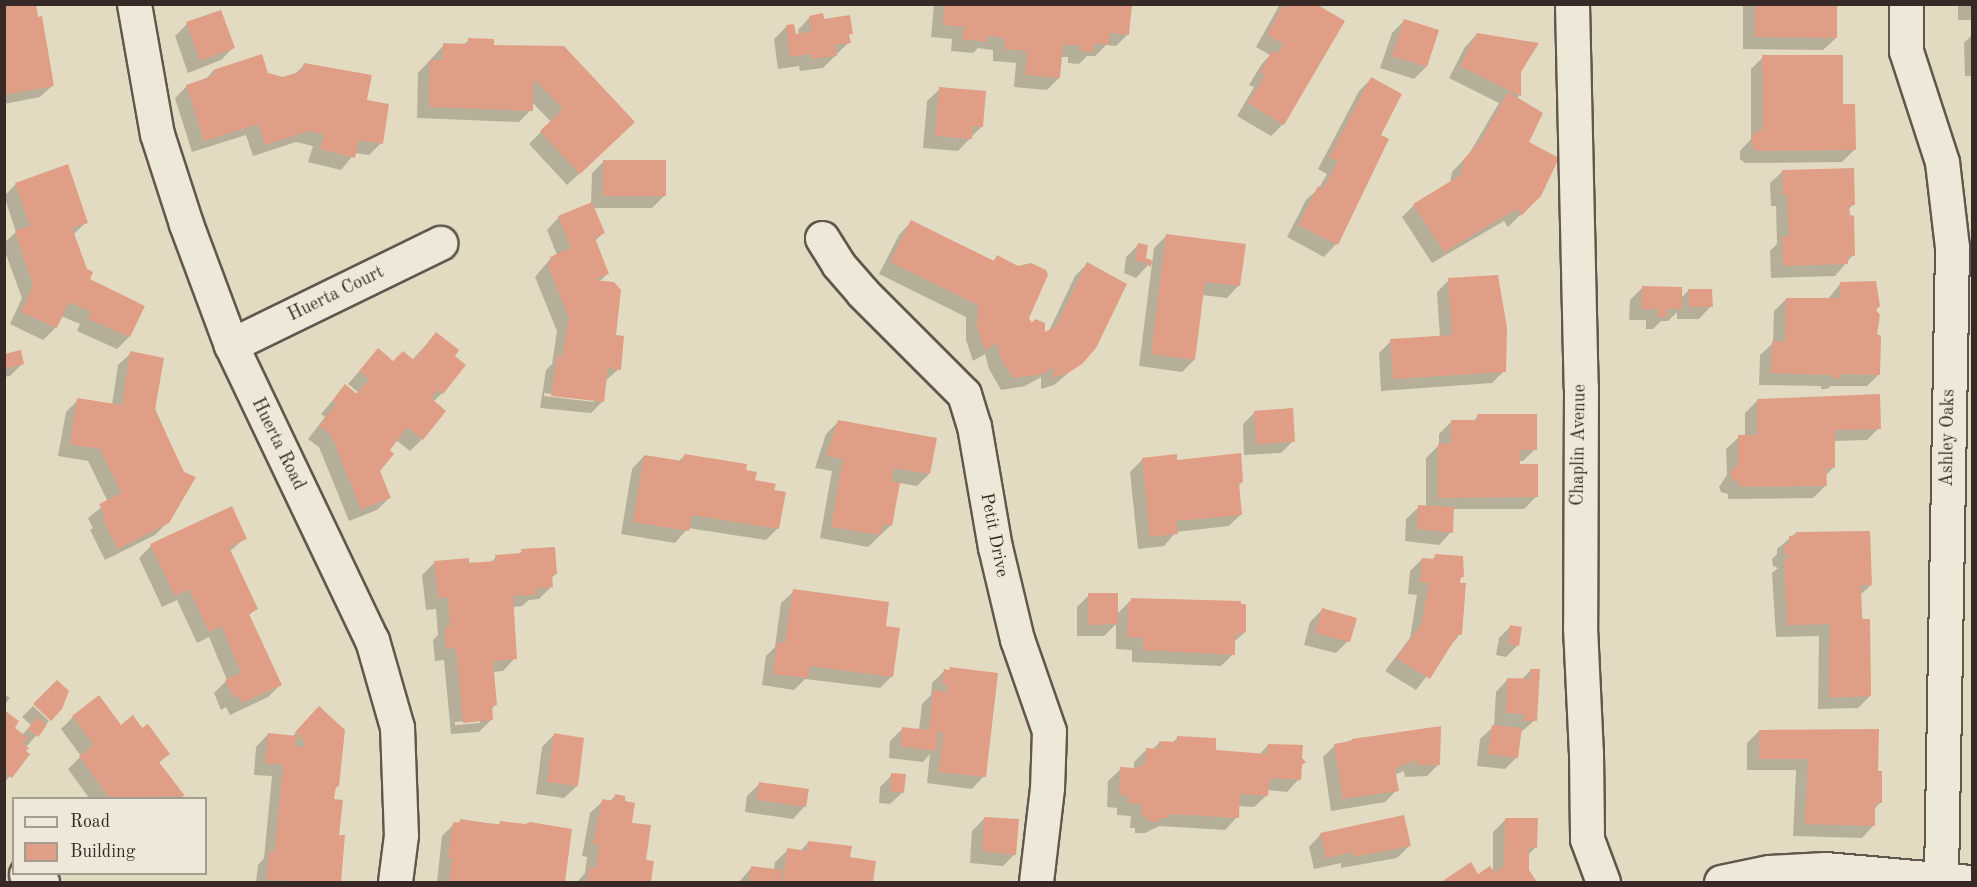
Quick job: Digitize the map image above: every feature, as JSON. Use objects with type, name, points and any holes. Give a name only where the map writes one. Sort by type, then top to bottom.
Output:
[{"type":"street","name":"Huerta Road","points":[[134,4],[157,134],[186,224],[231,345],[372,640],[397,727],[401,835],[395,882]]},
{"type":"street","name":"Chaplin Avenue","points":[[1572,4],[1581,387],[1580,627],[1586,753],[1587,839],[1603,882]]},
{"type":"street","name":"Ashley Oaks","points":[[1906,4],[1906,51],[1942,162],[1962,248],[1941,878]]},
{"type":"street","name":"Petit Drive","points":[[822,238],[838,264],[862,291],[964,394],[974,426],[995,548],[1017,639],[1049,731],[1047,788],[1036,882]]},
{"type":"street","name":"Huerta Court","points":[[231,345],[441,243]]},
{"type":"street","points":[[1721,882],[1769,872],[1825,869],[1972,882]]},
{"type":"building","points":[[4,4],[36,4],[38,17],[42,16],[54,86],[4,95]]},
{"type":"building","points":[[944,4],[1132,4],[1129,35],[1110,33],[1108,45],[1094,43],[1093,52],[1080,51],[1080,46],[1063,44],[1060,78],[1025,75],[1027,51],[1004,49],[1005,38],[987,36],[987,42],[962,39],[964,27],[943,25]]},
{"type":"building","points":[[1284,4],[1316,4],[1345,21],[1284,125],[1248,103],[1265,75],[1260,72],[1272,51],[1277,54],[1283,44],[1267,34]]},
{"type":"building","points":[[1755,5],[1837,5],[1837,38],[1755,37]]},
{"type":"building","points":[[221,10],[235,48],[200,61],[186,22]]},
{"type":"building","points":[[823,13],[824,19],[850,15],[853,34],[849,34],[851,43],[835,45],[837,56],[812,59],[811,54],[790,57],[786,25],[794,24],[796,34],[811,31],[809,16]]},
{"type":"building","points":[[1404,19],[1439,30],[1427,67],[1392,56]]},
{"type":"building","points":[[1477,33],[1539,43],[1521,72],[1521,96],[1460,66]]},
{"type":"building","points":[[468,38],[494,39],[494,45],[564,46],[635,122],[580,174],[540,131],[563,109],[534,79],[533,111],[429,107],[430,60],[442,60],[443,43],[468,44]]},
{"type":"building","points":[[262,54],[268,73],[283,77],[302,71],[304,63],[372,75],[367,100],[389,104],[383,144],[359,140],[355,158],[320,149],[324,134],[309,131],[265,145],[258,124],[204,141],[186,85],[215,75],[213,70]]},
{"type":"building","points":[[1762,55],[1843,55],[1843,104],[1855,104],[1856,150],[1758,151],[1752,147],[1751,137],[1758,130],[1763,129]]},
{"type":"building","points":[[1371,77],[1402,94],[1381,135],[1389,139],[1338,245],[1298,225],[1318,186],[1323,189],[1338,161],[1329,157]]},
{"type":"building","points":[[939,87],[986,91],[983,127],[972,126],[972,139],[935,136]]},
{"type":"building","points":[[1508,92],[1543,113],[1529,142],[1559,158],[1541,196],[1521,216],[1517,209],[1444,252],[1413,204],[1461,175],[1464,159],[1481,140]]},
{"type":"building","points":[[603,160],[666,160],[666,196],[603,196]]},
{"type":"building","points":[[68,164],[88,223],[72,228],[87,269],[93,272],[90,279],[145,306],[130,337],[88,319],[91,312],[69,302],[57,328],[21,312],[33,285],[15,231],[30,226],[15,183]]},
{"type":"building","points":[[1854,168],[1855,205],[1849,205],[1850,215],[1854,216],[1855,256],[1848,256],[1848,264],[1783,266],[1782,237],[1789,236],[1787,195],[1783,195],[1782,170]]},
{"type":"building","points":[[592,202],[605,233],[595,238],[609,274],[594,280],[614,282],[621,290],[616,335],[624,336],[621,370],[608,368],[604,402],[551,396],[557,356],[562,357],[569,318],[547,263],[552,261],[550,257],[571,248],[558,216]]},
{"type":"building","points":[[911,220],[994,261],[997,255],[1018,266],[1031,263],[1046,270],[1048,275],[1029,318],[1032,323],[1035,319],[1045,323],[1045,332],[1056,326],[1087,262],[1127,284],[1096,348],[1082,364],[1068,373],[1053,378],[1053,366],[1049,371],[1039,375],[1013,378],[1000,357],[997,343],[985,350],[977,327],[978,305],[890,262]]},
{"type":"building","points":[[1166,234],[1246,244],[1240,286],[1205,282],[1195,360],[1151,354]]},
{"type":"building","points":[[1138,243],[1148,245],[1146,258],[1153,261],[1150,267],[1145,262],[1135,261]]},
{"type":"building","points":[[1498,275],[1507,328],[1506,372],[1393,379],[1390,339],[1452,335],[1448,278]]},
{"type":"building","points":[[1876,281],[1880,306],[1876,310],[1880,315],[1877,334],[1881,336],[1880,375],[1841,374],[1841,378],[1832,378],[1832,375],[1771,373],[1772,341],[1785,342],[1786,298],[1840,298],[1840,282]]},
{"type":"building","points":[[1642,286],[1682,287],[1682,309],[1667,309],[1667,317],[1657,317],[1658,309],[1641,309]]},
{"type":"building","points":[[1688,289],[1712,289],[1713,307],[1689,307]]},
{"type":"building","points":[[436,332],[459,350],[455,356],[466,365],[443,394],[437,390],[431,398],[446,411],[423,440],[407,427],[390,450],[394,454],[380,471],[391,498],[361,509],[331,435],[319,426],[336,404],[332,401],[345,384],[357,394],[369,379],[359,371],[378,348],[393,361],[403,351],[414,360]]},
{"type":"building","points":[[21,350],[24,364],[4,369],[4,354]]},
{"type":"building","points":[[130,351],[164,358],[155,410],[184,472],[196,477],[169,523],[118,549],[102,517],[105,515],[99,504],[122,493],[100,449],[70,444],[77,398],[122,405]]},
{"type":"building","points":[[1880,394],[1881,429],[1835,430],[1835,468],[1826,468],[1827,486],[1739,487],[1739,482],[1733,480],[1730,474],[1734,466],[1738,465],[1738,435],[1757,435],[1757,399]]},
{"type":"building","points":[[1293,408],[1295,442],[1256,444],[1254,411]]},
{"type":"building","points":[[1477,414],[1537,414],[1537,450],[1520,450],[1520,464],[1538,464],[1538,497],[1438,498],[1438,444],[1451,443],[1451,420],[1478,420]]},
{"type":"building","points":[[838,420],[937,438],[930,474],[894,468],[891,481],[900,483],[892,526],[883,524],[881,535],[831,527],[843,459],[826,456]]},
{"type":"building","points":[[1241,453],[1243,482],[1239,483],[1242,515],[1176,521],[1178,534],[1150,537],[1142,458],[1177,454],[1177,460]]},
{"type":"building","points":[[684,454],[747,464],[746,470],[757,472],[755,480],[776,484],[774,490],[786,492],[779,529],[692,515],[689,531],[633,522],[644,455],[683,461]]},
{"type":"building","points":[[1418,505],[1454,507],[1453,533],[1417,529]]},
{"type":"building","points":[[232,506],[247,539],[229,547],[258,609],[249,614],[282,685],[242,703],[239,696],[234,698],[225,680],[241,673],[222,626],[209,632],[189,589],[175,596],[150,544]]},
{"type":"building","points":[[1870,531],[1872,585],[1861,585],[1862,619],[1870,619],[1871,696],[1829,698],[1830,624],[1787,625],[1784,559],[1789,559],[1789,555],[1784,554],[1784,546],[1789,543],[1789,536],[1796,535],[1796,532]]},
{"type":"building","points":[[555,547],[557,574],[552,575],[553,587],[536,589],[536,595],[513,596],[517,659],[493,661],[497,705],[492,706],[493,720],[463,723],[456,648],[446,649],[445,626],[450,626],[448,597],[438,598],[434,561],[469,558],[469,563],[496,561],[495,555],[522,553],[521,549]]},
{"type":"building","points":[[1435,554],[1463,556],[1464,577],[1461,577],[1460,583],[1466,583],[1462,635],[1458,634],[1430,679],[1396,658],[1421,625],[1429,583],[1420,582],[1422,558],[1435,559]]},
{"type":"building","points":[[793,589],[889,602],[886,626],[900,628],[893,677],[810,666],[808,678],[773,674],[777,642],[785,643]]},
{"type":"building","points":[[1088,593],[1118,593],[1118,624],[1088,625]]},
{"type":"building","points":[[1131,598],[1241,601],[1241,604],[1246,604],[1246,632],[1235,635],[1235,655],[1143,650],[1143,638],[1127,637],[1128,602],[1131,602]]},
{"type":"building","points":[[1322,608],[1357,618],[1350,642],[1315,633]]},
{"type":"building","points":[[1510,625],[1522,627],[1519,646],[1508,644]]},
{"type":"building","points":[[950,667],[998,673],[986,777],[939,772],[943,732],[938,732],[936,751],[900,746],[902,727],[929,730],[933,690],[947,692],[948,685],[942,685],[944,669],[949,670]]},
{"type":"building","points":[[1530,669],[1540,669],[1537,721],[1523,721],[1524,714],[1506,713],[1507,678],[1530,679]]},
{"type":"building","points":[[57,680],[69,691],[62,709],[51,721],[33,704]]},
{"type":"building","points":[[99,695],[121,725],[133,715],[142,728],[148,724],[170,754],[159,762],[185,796],[109,797],[79,756],[94,745],[72,716]]},
{"type":"building","points":[[319,706],[345,730],[339,786],[336,786],[334,799],[343,800],[339,835],[345,835],[341,882],[266,880],[269,851],[275,851],[283,765],[265,763],[268,733],[297,736],[295,746],[305,747],[305,741],[295,732]]},
{"type":"building","points":[[4,710],[19,721],[15,728],[28,738],[23,744],[29,748],[26,751],[30,754],[12,778],[4,772]]},
{"type":"building","points":[[37,717],[47,725],[38,737],[28,729]]},
{"type":"building","points":[[1492,725],[1522,728],[1518,758],[1488,754]]},
{"type":"building","points":[[1441,726],[1440,765],[1417,765],[1416,760],[1395,768],[1399,791],[1343,799],[1334,744],[1352,741],[1352,739]]},
{"type":"building","points":[[1879,729],[1878,771],[1882,771],[1882,803],[1875,803],[1875,826],[1805,824],[1808,759],[1759,759],[1759,730]]},
{"type":"building","points":[[554,733],[584,738],[578,786],[547,782]]},
{"type":"building","points":[[1177,736],[1216,738],[1216,750],[1267,754],[1268,744],[1303,745],[1302,758],[1306,762],[1302,765],[1301,780],[1273,778],[1269,782],[1268,796],[1240,794],[1239,818],[1169,814],[1169,818],[1159,818],[1158,822],[1147,821],[1147,817],[1142,816],[1142,804],[1128,803],[1129,796],[1119,795],[1120,767],[1136,768],[1145,764],[1146,748],[1159,749],[1159,741],[1177,742]]},
{"type":"building","points":[[891,773],[906,774],[904,793],[890,791]]},
{"type":"building","points":[[759,782],[809,789],[806,807],[756,800]]},
{"type":"building","points":[[615,794],[625,796],[625,801],[635,803],[632,823],[651,825],[646,860],[654,861],[651,882],[587,882],[589,867],[596,868],[599,845],[593,844],[602,799],[614,801]]},
{"type":"building","points":[[1404,815],[1411,846],[1353,857],[1353,852],[1326,858],[1320,833]]},
{"type":"building","points":[[984,817],[1019,819],[1016,855],[982,851]]},
{"type":"building","points":[[1505,818],[1538,818],[1537,848],[1529,848],[1529,870],[1537,882],[1441,882],[1471,862],[1478,874],[1490,866],[1495,873],[1504,866]]},
{"type":"building","points":[[460,819],[499,825],[500,821],[525,824],[530,822],[572,829],[565,882],[449,882],[452,859],[448,858],[453,822],[460,823]]},
{"type":"building","points":[[808,841],[852,846],[850,857],[876,861],[873,882],[783,882],[787,848],[807,851]]},
{"type":"building","points":[[751,866],[783,870],[781,882],[749,882]]}]
